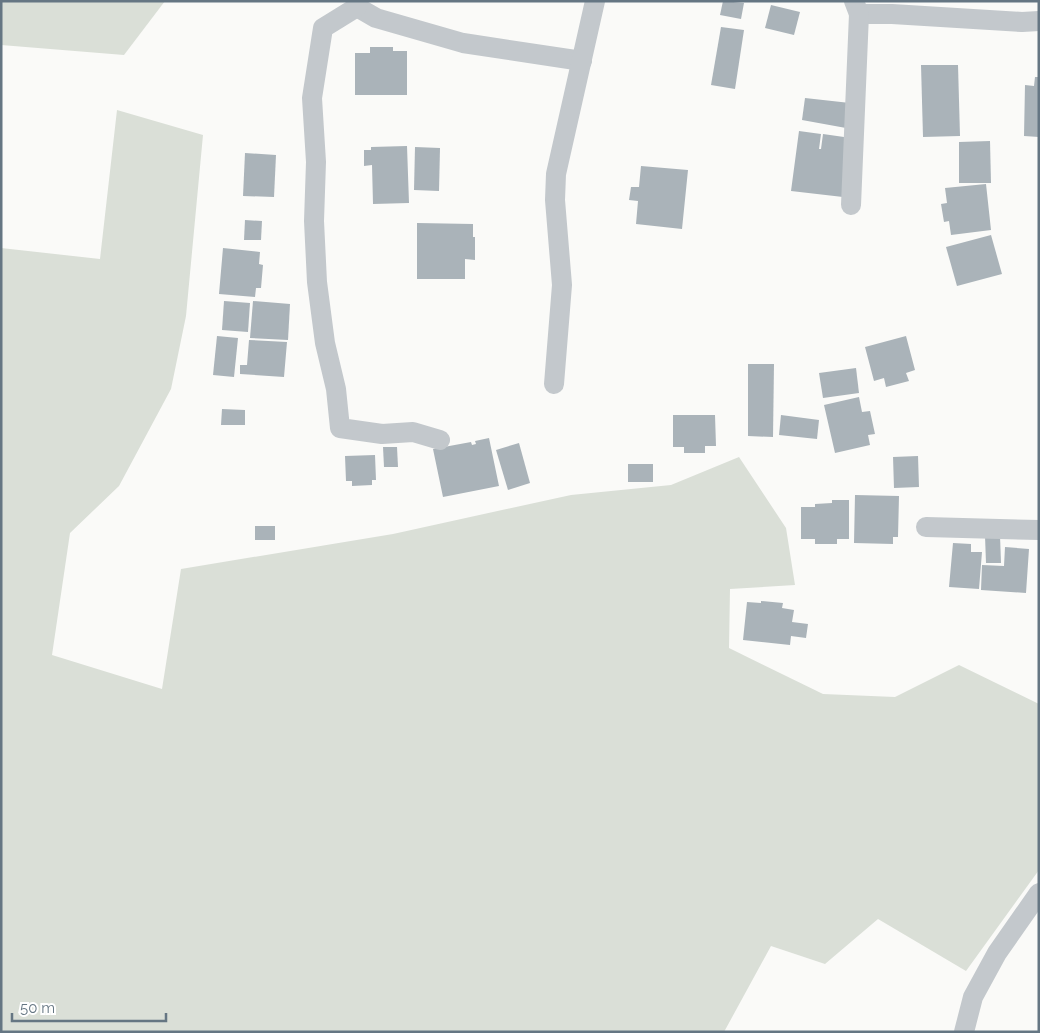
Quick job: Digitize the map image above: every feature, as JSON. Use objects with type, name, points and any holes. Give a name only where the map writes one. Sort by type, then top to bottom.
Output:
[{"type":"street","points":[[554,384],[562,285],[555,200],[556,174],[595,1]]},
{"type":"street","points":[[440,440],[413,432],[382,434],[340,428],[336,389],[325,343],[317,282],[314,221],[316,162],[312,98],[323,28],[357,4],[376,18],[463,43],[582,60]]},
{"type":"street","points":[[850,205],[857,8],[892,14],[1022,22],[1039,21]]},
{"type":"street","points":[[926,527],[1039,530]]},
{"type":"street","points":[[964,1032],[973,996],[998,953],[1039,893]]},
{"type":"shaded area","points":[[1,1],[165,1],[124,55],[1,45]]},
{"type":"shaded area","points":[[117,110],[203,135],[186,316],[171,389],[119,486],[70,533],[52,655],[162,689],[181,569],[393,534],[571,495],[671,485],[739,457],[786,528],[795,585],[730,589],[729,648],[823,694],[895,697],[959,665],[1039,704],[1039,870],[966,971],[878,919],[825,964],[771,946],[724,1032],[1,1032],[1,248],[100,259]]},
{"type":"building","points":[[723,1],[744,3],[741,19],[720,15]]},
{"type":"building","points":[[771,5],[800,12],[794,35],[765,28]]},
{"type":"building","points":[[721,27],[744,30],[735,89],[711,85]]},
{"type":"building","points":[[370,47],[393,47],[393,51],[407,51],[407,95],[355,95],[355,53],[370,53]]},
{"type":"building","points":[[921,65],[958,65],[960,136],[923,137]]},
{"type":"building","points":[[1035,77],[1039,77],[1039,137],[1024,136],[1025,85],[1034,86]]},
{"type":"building","points":[[805,98],[850,103],[846,128],[802,120]]},
{"type":"building","points":[[799,131],[821,134],[819,149],[821,149],[823,134],[851,138],[843,197],[791,191]]},
{"type":"building","points":[[990,141],[991,183],[959,183],[959,142]]},
{"type":"building","points":[[407,146],[409,203],[373,204],[372,165],[364,166],[364,150],[371,150],[371,147]]},
{"type":"building","points":[[415,147],[440,148],[439,191],[414,190]]},
{"type":"building","points":[[245,153],[276,155],[274,197],[243,196]]},
{"type":"building","points":[[641,166],[688,170],[682,229],[636,224],[638,201],[629,200],[631,187],[639,187]]},
{"type":"building","points":[[986,184],[991,230],[951,235],[949,221],[944,222],[941,204],[947,203],[945,188]]},
{"type":"building","points":[[245,220],[262,221],[261,240],[244,240]]},
{"type":"building","points":[[417,223],[473,224],[475,260],[465,259],[465,279],[417,279]]},
{"type":"building","points":[[991,235],[1002,274],[957,286],[946,247]]},
{"type":"building","points":[[223,248],[260,252],[259,264],[263,265],[261,288],[256,288],[255,297],[219,294]]},
{"type":"building","points":[[224,301],[250,303],[248,332],[222,330]]},
{"type":"building","points":[[253,301],[290,304],[288,340],[250,338]]},
{"type":"building","points":[[217,336],[238,338],[234,377],[213,375]]},
{"type":"building","points":[[906,336],[915,370],[906,373],[909,381],[886,387],[884,378],[874,381],[865,347]]},
{"type":"building","points":[[249,340],[287,342],[284,377],[240,374],[240,365],[247,365]]},
{"type":"building","points":[[748,364],[774,364],[773,437],[748,436]]},
{"type":"building","points":[[856,368],[859,393],[823,398],[819,373]]},
{"type":"building","points":[[859,397],[862,412],[870,411],[875,434],[868,435],[870,445],[835,453],[824,405]]},
{"type":"building","points":[[222,409],[245,410],[245,425],[221,425]]},
{"type":"building","points":[[673,415],[715,415],[716,446],[705,446],[705,453],[684,453],[684,447],[673,447]]},
{"type":"building","points":[[781,415],[819,420],[817,439],[779,435]]},
{"type":"building","points":[[489,438],[499,486],[443,497],[433,449],[471,442],[472,445],[476,444],[475,441]]},
{"type":"building","points":[[519,443],[530,483],[508,490],[496,450]]},
{"type":"building","points":[[383,447],[397,447],[398,467],[384,467]]},
{"type":"building","points":[[375,455],[376,480],[372,480],[372,485],[352,486],[352,481],[346,481],[345,456]]},
{"type":"building","points":[[918,456],[919,487],[894,488],[893,457]]},
{"type":"building","points":[[628,464],[653,464],[653,482],[628,482]]},
{"type":"building","points":[[855,495],[899,496],[898,537],[893,537],[893,544],[854,543]]},
{"type":"building","points":[[832,500],[849,500],[849,539],[837,539],[837,544],[815,544],[815,539],[801,539],[801,507],[815,507],[815,504],[832,503]]},
{"type":"building","points":[[255,526],[275,526],[275,540],[255,540]]},
{"type":"building","points":[[1000,535],[1001,563],[986,563],[985,536]]},
{"type":"building","points":[[953,543],[971,544],[971,552],[982,552],[979,589],[949,587]]},
{"type":"building","points":[[1005,547],[1029,549],[1026,593],[981,590],[982,565],[1004,566]]},
{"type":"building","points":[[761,601],[783,603],[782,608],[794,610],[792,622],[808,624],[806,638],[791,636],[790,645],[743,640],[747,602],[761,603]]}]
